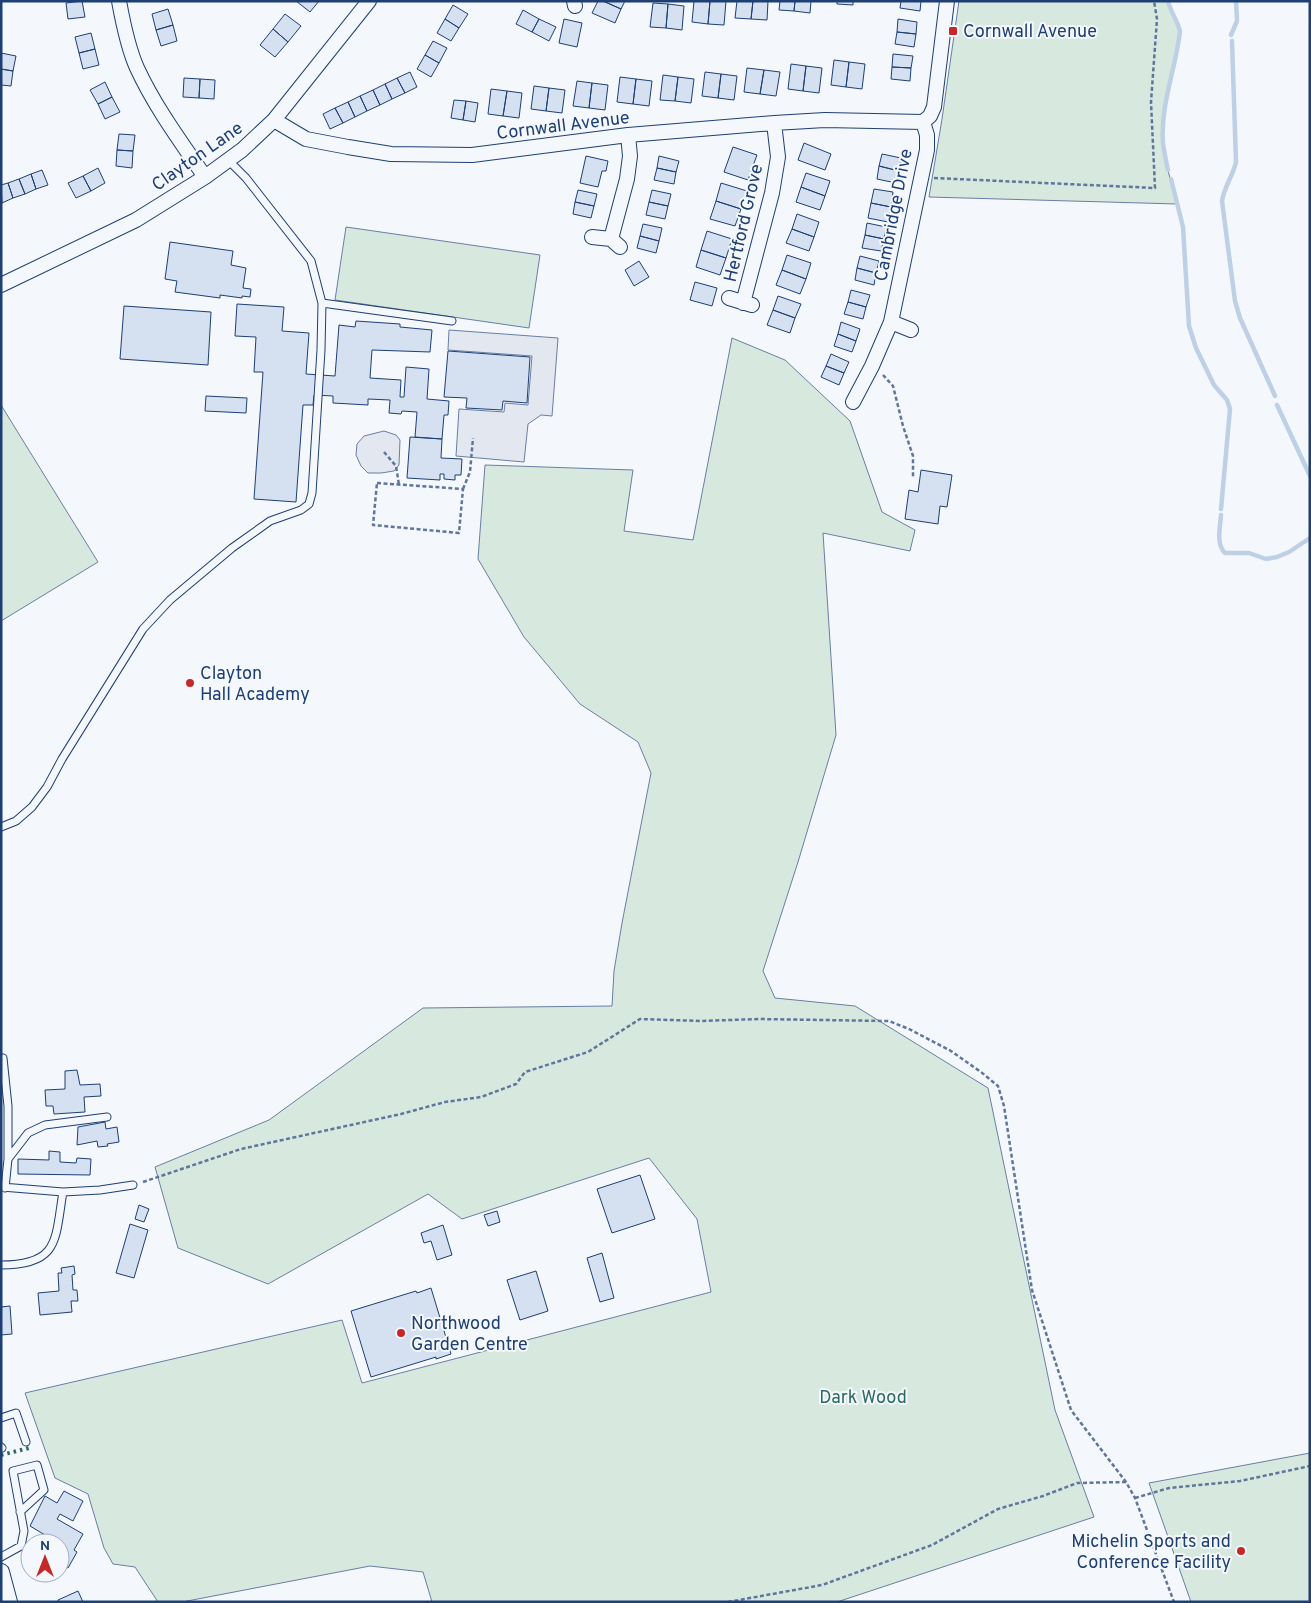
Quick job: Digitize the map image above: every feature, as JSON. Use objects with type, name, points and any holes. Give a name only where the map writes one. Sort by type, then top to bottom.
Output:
[{"type":"street","points":[[119,1],[137,67],[155,102],[205,177]]},
{"type":"street","name":"Clayton Lane","points":[[1,285],[136,220],[205,177],[242,150],[274,120],[369,1]]},
{"type":"street","points":[[923,122],[930,116],[934,107],[947,1]]},
{"type":"street","name":"Cornwall Avenue","points":[[274,120],[306,139],[391,154],[472,155],[628,135],[774,123],[825,120],[923,122]]},
{"type":"street","name":"Cambridge Drive","points":[[852,402],[872,366],[891,322],[927,150],[927,135],[923,122]]},
{"type":"street","name":"Hertford Grove","points":[[728,298],[748,304],[778,157],[774,123]]},
{"type":"street","points":[[592,237],[616,243],[630,156],[628,135]]},
{"type":"street","points":[[891,322],[911,330]]},
{"type":"street","points":[[1,1572],[9,1602]]},
{"type":"lane","points":[[1,827],[16,821],[32,807],[47,787],[62,759],[143,629],[170,600],[232,548],[270,521],[301,510],[309,504],[312,493],[320,379],[322,303],[311,261],[246,178],[228,160]]},
{"type":"lane","points":[[322,303],[452,321]]},
{"type":"lane","points":[[3,1058],[8,1106],[8,1159],[3,1188],[63,1192],[100,1190],[133,1185]]},
{"type":"lane","points":[[8,1159],[28,1133],[45,1125],[107,1117]]},
{"type":"lane","points":[[1,1265],[12,1265],[34,1260],[47,1253],[54,1243],[63,1192]]},
{"type":"lane","points":[[1,1418],[16,1413],[26,1442]]},
{"type":"lane","points":[[1,1557],[21,1546],[24,1531],[20,1512],[13,1471],[37,1465],[44,1490],[20,1512]]},
{"type":"path","points":[[921,177],[1155,188],[1151,102],[1157,19],[1154,1]]},
{"type":"path","points":[[872,366],[883,374],[893,386],[913,456],[913,477]]},
{"type":"path","points":[[463,489],[377,483],[373,525],[459,533],[463,489],[470,472],[473,438]]},
{"type":"path","points":[[384,452],[396,466],[399,485]]},
{"type":"path","points":[[133,1185],[242,1149],[401,1114],[445,1102],[481,1097],[516,1084],[525,1072],[588,1052],[640,1019],[701,1021],[759,1019],[890,1021],[951,1051],[998,1086],[1004,1106],[1032,1290],[1071,1410],[1126,1482],[1135,1498],[1174,1602]]},
{"type":"path","points":[[1135,1498],[1169,1488],[1240,1481],[1310,1466]]},
{"type":"path","points":[[728,1602],[822,1585],[932,1545],[998,1510],[1077,1483],[1126,1482]]},
{"type":"green space","points":[[959,1],[1168,1],[1180,31],[1163,115],[1162,129],[1167,166],[1177,204],[929,197]]},
{"type":"green space","points":[[346,227],[540,255],[529,328],[335,300]]},
{"type":"green space","name":"Dark Wood","points":[[732,338],[785,360],[850,421],[882,512],[915,530],[910,551],[823,533],[836,735],[763,971],[775,998],[855,1006],[988,1088],[1055,1410],[1094,1517],[837,1602],[432,1602],[423,1572],[370,1566],[182,1602],[158,1602],[135,1567],[113,1564],[104,1548],[88,1494],[55,1478],[25,1393],[342,1320],[362,1383],[711,1292],[697,1219],[649,1158],[462,1219],[428,1194],[268,1284],[178,1248],[155,1167],[269,1120],[423,1008],[612,1006],[614,971],[622,923],[651,773],[638,742],[580,704],[524,637],[478,559],[485,465],[633,470],[624,531],[693,540]]},
{"type":"green space","points":[[1,405],[98,562],[1,621]]},
{"type":"green space","name":"Michelin Sports and Conference Facility","points":[[1310,1453],[1310,1602],[1191,1602],[1149,1483]]},
{"type":"shaded area","points":[[449,330],[558,338],[552,416],[541,415],[528,424],[524,462],[456,456],[459,409],[504,412],[505,403],[528,405],[532,356],[448,350]]},
{"type":"shaded area","points":[[384,431],[396,435],[400,440],[399,465],[394,471],[368,473],[361,466],[356,455],[357,444],[364,436]]},
{"type":"building","points":[[82,1],[85,17],[68,19],[66,3]]},
{"type":"building","points":[[296,1],[319,1],[310,12]]},
{"type":"building","points":[[598,1],[603,1],[621,9],[615,23],[592,13]]},
{"type":"building","points":[[603,1],[625,1],[621,9]]},
{"type":"building","points":[[694,1],[710,1],[708,24],[692,22]]},
{"type":"building","points":[[710,1],[726,1],[724,25],[708,24]]},
{"type":"building","points":[[737,1],[753,1],[751,19],[735,18]]},
{"type":"building","points":[[753,1],[768,1],[767,20],[751,19]]},
{"type":"building","points":[[780,1],[795,1],[794,11],[779,10]]},
{"type":"building","points":[[795,1],[811,1],[810,13],[794,11]]},
{"type":"building","points":[[837,1],[853,1],[853,5],[837,4]]},
{"type":"building","points":[[901,1],[921,1],[920,11],[900,8]]},
{"type":"building","points":[[653,3],[668,4],[666,28],[650,27]]},
{"type":"building","points":[[668,4],[684,6],[682,30],[666,28]]},
{"type":"building","points":[[453,5],[468,14],[459,28],[445,19]]},
{"type":"building","points":[[168,9],[173,25],[156,30],[152,14]]},
{"type":"building","points":[[523,10],[539,19],[532,32],[516,24]]},
{"type":"building","points":[[285,14],[301,26],[288,42],[273,29]]},
{"type":"building","points":[[445,19],[459,28],[451,41],[437,33]]},
{"type":"building","points":[[539,19],[556,27],[549,41],[532,32]]},
{"type":"building","points":[[564,19],[582,23],[577,47],[559,43]]},
{"type":"building","points":[[898,19],[917,22],[916,34],[897,32]]},
{"type":"building","points":[[173,25],[177,41],[161,46],[156,30]]},
{"type":"building","points":[[273,29],[288,42],[275,57],[260,45]]},
{"type":"building","points":[[897,32],[916,34],[914,47],[895,44]]},
{"type":"building","points":[[91,33],[95,49],[79,53],[75,37]]},
{"type":"building","points":[[433,41],[447,48],[439,63],[425,55]]},
{"type":"building","points":[[95,49],[99,65],[83,69],[79,53]]},
{"type":"building","points":[[1,53],[16,56],[13,71],[1,69]]},
{"type":"building","points":[[893,54],[913,56],[911,68],[892,67]]},
{"type":"building","points":[[425,55],[439,63],[431,77],[417,69]]},
{"type":"building","points":[[834,60],[849,62],[846,87],[831,85]]},
{"type":"building","points":[[849,62],[865,64],[862,89],[846,87]]},
{"type":"building","points":[[791,64],[806,66],[803,91],[788,89]]},
{"type":"building","points":[[806,66],[822,68],[819,93],[803,91]]},
{"type":"building","points":[[892,67],[911,68],[910,81],[891,79]]},
{"type":"building","points":[[747,68],[764,70],[760,94],[744,92]]},
{"type":"building","points":[[1,69],[13,71],[11,86],[1,85]]},
{"type":"building","points":[[764,70],[780,72],[776,96],[760,94]]},
{"type":"building","points":[[410,72],[417,87],[405,93],[397,78]]},
{"type":"building","points":[[705,72],[721,74],[718,98],[702,96]]},
{"type":"building","points":[[721,74],[737,76],[734,100],[718,98]]},
{"type":"building","points":[[663,75],[678,77],[675,101],[660,100]]},
{"type":"building","points":[[620,77],[636,79],[633,104],[617,102]]},
{"type":"building","points":[[678,77],[694,79],[691,103],[675,101]]},
{"type":"building","points":[[184,78],[200,79],[199,98],[183,97]]},
{"type":"building","points":[[397,78],[405,93],[392,99],[385,84]]},
{"type":"building","points":[[200,79],[215,80],[214,99],[199,98]]},
{"type":"building","points":[[636,79],[652,81],[649,106],[633,104]]},
{"type":"building","points":[[577,81],[592,83],[589,108],[573,106]]},
{"type":"building","points":[[105,82],[112,97],[98,104],[90,90]]},
{"type":"building","points":[[592,83],[608,85],[605,110],[589,108]]},
{"type":"building","points":[[385,84],[392,99],[380,105],[373,90]]},
{"type":"building","points":[[534,86],[549,88],[546,111],[531,109]]},
{"type":"building","points":[[549,88],[565,90],[562,113],[546,111]]},
{"type":"building","points":[[491,89],[507,91],[503,116],[488,114]]},
{"type":"building","points":[[373,90],[380,105],[367,111],[360,96]]},
{"type":"building","points":[[507,91],[522,93],[519,118],[503,116]]},
{"type":"building","points":[[360,96],[367,111],[355,117],[348,102]]},
{"type":"building","points":[[112,97],[120,112],[105,119],[98,104]]},
{"type":"building","points":[[454,100],[466,101],[463,120],[451,118]]},
{"type":"building","points":[[466,101],[478,103],[475,122],[463,120]]},
{"type":"building","points":[[348,102],[355,117],[343,123],[335,108]]},
{"type":"building","points":[[335,108],[343,123],[330,129],[323,114]]},
{"type":"building","points":[[119,134],[135,135],[133,151],[117,150]]},
{"type":"building","points":[[804,143],[831,154],[825,170],[798,160]]},
{"type":"building","points":[[733,147],[757,155],[748,180],[724,172]]},
{"type":"building","points":[[117,150],[133,151],[132,168],[116,166]]},
{"type":"building","points":[[882,154],[901,158],[899,171],[879,166]]},
{"type":"building","points":[[586,156],[608,161],[606,171],[602,171],[598,187],[580,183]]},
{"type":"building","points":[[659,156],[679,161],[676,172],[657,168]]},
{"type":"building","points":[[879,166],[899,171],[896,183],[877,179]]},
{"type":"building","points":[[98,168],[105,183],[91,191],[83,176]]},
{"type":"building","points":[[657,168],[676,172],[674,184],[654,180]]},
{"type":"building","points":[[42,170],[48,185],[36,189],[31,174]]},
{"type":"building","points":[[806,173],[830,181],[825,196],[801,187]]},
{"type":"building","points":[[31,174],[36,189],[25,194],[19,179]]},
{"type":"building","points":[[83,176],[91,191],[76,198],[68,183]]},
{"type":"building","points":[[19,179],[25,194],[13,198],[8,183]]},
{"type":"building","points":[[8,183],[13,198],[2,203],[1,185]]},
{"type":"building","points":[[721,183],[747,191],[741,209],[716,201]]},
{"type":"building","points":[[801,187],[825,196],[820,210],[796,202]]},
{"type":"building","points":[[874,189],[893,192],[891,207],[871,203]]},
{"type":"building","points":[[578,190],[597,194],[594,206],[575,202]]},
{"type":"building","points":[[652,190],[671,194],[668,206],[649,202]]},
{"type":"building","points":[[716,201],[741,209],[735,226],[710,219]]},
{"type":"building","points":[[575,202],[594,206],[591,218],[573,214]]},
{"type":"building","points":[[649,202],[668,206],[665,219],[646,215]]},
{"type":"building","points":[[871,203],[891,207],[888,222],[868,218]]},
{"type":"building","points":[[797,214],[819,222],[814,237],[792,229]]},
{"type":"building","points":[[867,223],[886,227],[884,239],[865,235]]},
{"type":"building","points":[[643,224],[662,228],[659,241],[640,236]]},
{"type":"building","points":[[792,229],[814,237],[809,251],[786,243]]},
{"type":"building","points":[[707,231],[732,239],[726,258],[701,250]]},
{"type":"building","points":[[865,235],[884,239],[881,251],[862,248]]},
{"type":"building","points":[[640,236],[659,241],[656,253],[637,248]]},
{"type":"building","points":[[170,242],[233,251],[231,265],[246,268],[243,288],[251,289],[250,297],[242,296],[242,298],[220,295],[220,298],[175,292],[177,281],[165,279]]},
{"type":"building","points":[[701,250],[726,258],[720,275],[696,267]]},
{"type":"building","points":[[787,255],[811,263],[806,279],[782,270]]},
{"type":"building","points":[[860,256],[879,261],[876,273],[857,268]]},
{"type":"building","points":[[639,261],[649,277],[634,286],[625,270]]},
{"type":"building","points":[[857,268],[876,273],[874,285],[855,280]]},
{"type":"building","points":[[782,270],[806,279],[800,294],[776,285]]},
{"type":"building","points":[[695,282],[717,288],[712,306],[690,300]]},
{"type":"building","points":[[851,290],[870,295],[866,307],[848,302]]},
{"type":"building","points":[[778,296],[801,304],[795,318],[773,310]]},
{"type":"building","points":[[848,302],[866,307],[863,319],[844,314]]},
{"type":"building","points":[[237,304],[284,307],[282,331],[309,333],[306,374],[335,376],[339,325],[355,327],[356,321],[400,324],[400,327],[432,330],[430,352],[372,350],[370,378],[401,380],[400,397],[404,397],[406,367],[429,369],[427,399],[449,401],[448,415],[444,415],[442,439],[415,437],[417,412],[402,411],[401,414],[389,413],[390,400],[368,399],[368,405],[333,403],[333,396],[314,395],[313,405],[303,405],[296,502],[254,499],[263,372],[254,372],[256,337],[235,336]]},
{"type":"building","points":[[124,306],[211,312],[208,365],[120,359]]},
{"type":"building","points":[[773,310],[795,318],[790,333],[767,325]]},
{"type":"building","points":[[841,322],[860,329],[856,341],[838,334]]},
{"type":"building","points":[[838,334],[856,341],[852,352],[834,346]]},
{"type":"building","points":[[448,351],[530,357],[527,403],[503,401],[502,410],[466,408],[467,398],[444,397]]},
{"type":"building","points":[[831,354],[849,362],[844,373],[826,366]]},
{"type":"building","points":[[826,366],[844,373],[839,385],[821,377]]},
{"type":"building","points":[[206,396],[247,398],[246,413],[205,411]]},
{"type":"building","points":[[410,437],[442,439],[441,458],[462,459],[461,475],[455,475],[455,480],[444,479],[444,474],[440,474],[440,480],[407,478]]},
{"type":"building","points":[[921,470],[952,475],[947,507],[940,506],[938,524],[905,519],[909,490],[918,492]]},
{"type":"building","points":[[77,1070],[80,1085],[100,1084],[101,1096],[84,1097],[85,1112],[54,1114],[53,1106],[46,1106],[45,1090],[65,1089],[65,1071]]},
{"type":"building","points":[[105,1122],[106,1129],[117,1127],[119,1142],[98,1147],[97,1141],[77,1145],[78,1127]]},
{"type":"building","points":[[49,1151],[60,1152],[60,1162],[76,1163],[77,1158],[91,1159],[90,1175],[18,1174],[18,1159],[49,1160]]},
{"type":"building","points":[[640,1175],[655,1219],[612,1233],[597,1189]]},
{"type":"building","points":[[139,1205],[149,1209],[144,1222],[135,1219]]},
{"type":"building","points":[[497,1211],[500,1222],[488,1226],[484,1215]]},
{"type":"building","points":[[130,1224],[148,1230],[134,1278],[116,1273]]},
{"type":"building","points":[[443,1225],[452,1255],[437,1260],[431,1241],[424,1243],[421,1233]]},
{"type":"building","points":[[602,1253],[614,1298],[600,1302],[587,1258]]},
{"type":"building","points":[[74,1266],[75,1274],[72,1275],[73,1290],[77,1290],[78,1301],[71,1301],[72,1312],[40,1315],[38,1293],[59,1291],[58,1273],[62,1273],[61,1268]]},
{"type":"building","points":[[536,1271],[548,1311],[520,1320],[507,1280]]},
{"type":"building","name":"Northwood Garden Centre","points":[[431,1288],[451,1354],[371,1377],[351,1311]]},
{"type":"building","points":[[10,1306],[12,1334],[1,1335],[1,1307]]},
{"type":"building","points":[[64,1491],[83,1501],[73,1521],[60,1514],[57,1519],[83,1534],[74,1550],[77,1552],[70,1564],[70,1533],[42,1533],[30,1526],[45,1496],[57,1503]]},
{"type":"building","points":[[78,1591],[83,1602],[59,1602],[58,1600]]},
{"type":"waterway","points":[[1168,1],[1180,31],[1164,115],[1163,143],[1168,170]]},
{"type":"waterway","points":[[1231,35],[1237,21],[1236,1]]},
{"type":"waterway","points":[[1232,41],[1236,162],[1222,201],[1235,301],[1240,318],[1275,396]]},
{"type":"waterway","points":[[1171,179],[1183,227],[1189,326],[1196,348],[1214,385],[1227,400],[1230,409],[1221,509]]},
{"type":"waterway","points":[[1277,405],[1310,476]]},
{"type":"waterway","points":[[1221,515],[1220,545],[1225,553],[1249,553],[1266,559],[1289,552],[1310,538]]},
{"type":"hedge","points":[[1,1455],[29,1448]]},
{"type":"place","name":"Cornwall Avenue","points":[[953,31]]},
{"type":"place","name":"Clayton Hall Academy","points":[[190,683]]},
{"type":"place","name":"Northwood Garden Centre","points":[[401,1333]]},
{"type":"place","name":"Michelin Sports and Conference Facility","points":[[1241,1551]]}]
